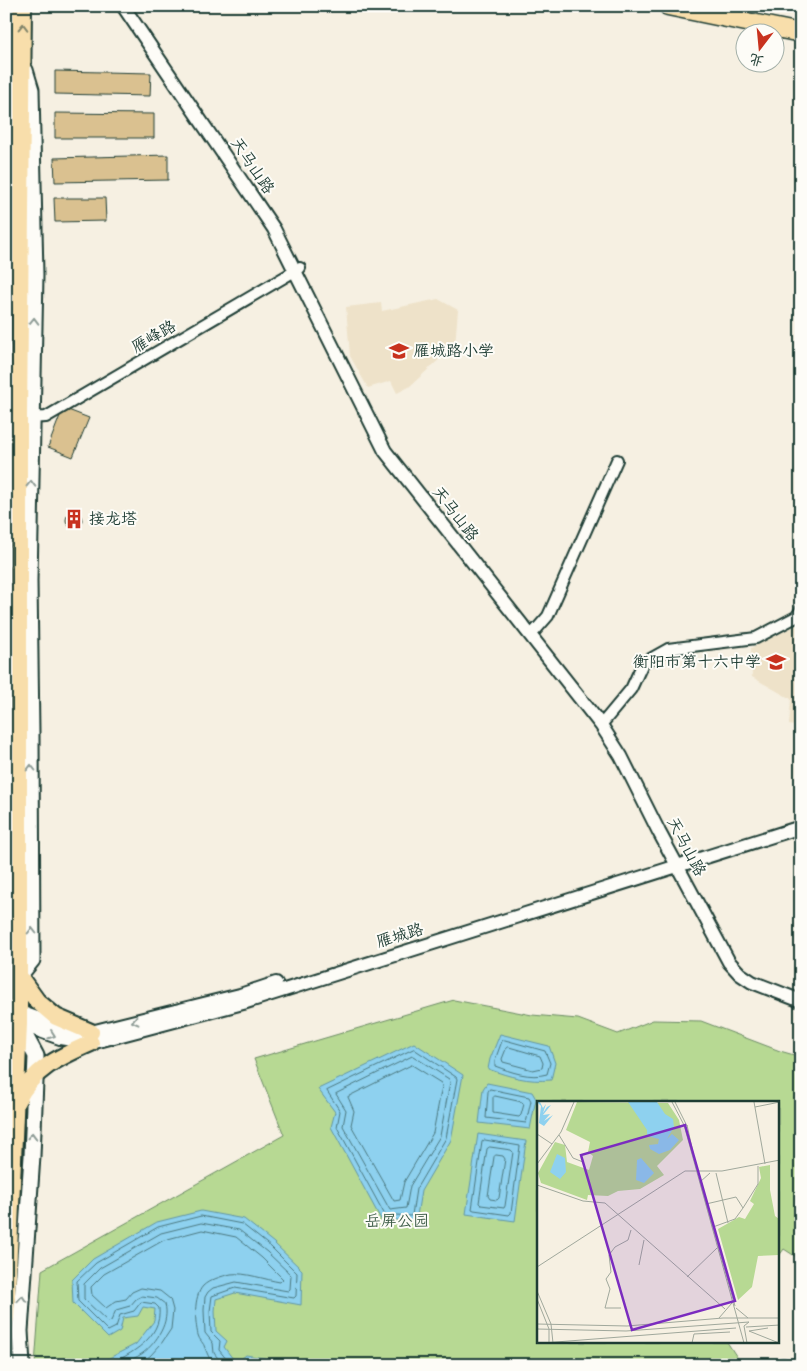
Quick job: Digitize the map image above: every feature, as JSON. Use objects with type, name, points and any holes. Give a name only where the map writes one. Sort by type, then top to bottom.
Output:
[{"type":"highway","points":[[668,6],[801,34]]},
{"type":"main road","points":[[6,301],[9,6]]},
{"type":"main road","points":[[6,1318],[16,1103],[13,1016],[19,976],[26,418],[23,6]]},
{"type":"main road","points":[[16,1103],[22,1091],[35,1075],[91,1038],[56,1017],[37,1001],[19,976]]},
{"type":"main road","points":[[13,1016],[36,1056],[20,1331],[22,1365]]},
{"type":"street","name":"天马山路","points":[[123,6],[274,229],[298,270],[390,448],[603,723],[734,956],[744,969],[754,975],[801,993]]},
{"type":"street","name":"天马山路","points":[[133,6],[277,224],[385,451],[498,596],[603,723]]},
{"type":"street","name":"雁峰路","points":[[26,418],[46,417],[298,270]]},
{"type":"street","points":[[534,632],[548,616],[617,460]]},
{"type":"street","points":[[603,723],[631,689],[643,663],[668,648],[756,638],[796,617],[801,610]]},
{"type":"street","name":"雁城路","points":[[13,1016],[60,1038],[91,1038],[243,1003],[801,820]]},
{"type":"street","name":"雁城路","points":[[680,861],[801,827]]},
{"type":"street","name":"天马山路","points":[[680,861],[730,962],[740,974],[752,982],[801,1001]]},
{"type":"shaded area","name":"雁城路小学","points":[[438,299],[458,310],[455,345],[409,387],[397,393],[391,381],[368,388],[350,356],[346,307],[381,303],[382,311]]},
{"type":"shaded area","name":"衡阳市第十六中学","points":[[801,623],[801,727],[789,725],[791,699],[752,677],[751,648]]},
{"type":"green space","name":"岳屏公园","points":[[454,1000],[532,1015],[578,1019],[618,1034],[653,1020],[701,1021],[801,1057],[801,1260],[784,1249],[780,1254],[780,1101],[537,1101],[537,1344],[728,1344],[742,1365],[35,1365],[42,1270],[284,1135],[254,1059]]},
{"type":"water","points":[[500,1034],[549,1046],[555,1063],[551,1080],[519,1078],[488,1069]]},
{"type":"water","points":[[414,1043],[463,1075],[451,1140],[421,1191],[416,1222],[396,1220],[383,1223],[331,1127],[335,1112],[318,1089]]},
{"type":"water","points":[[487,1083],[532,1092],[536,1099],[530,1129],[479,1123],[483,1089]]},
{"type":"water","points":[[478,1134],[526,1141],[515,1221],[466,1214]]},
{"type":"water","points":[[201,1211],[244,1219],[274,1243],[302,1270],[301,1305],[235,1293],[216,1299],[216,1331],[227,1341],[224,1347],[236,1363],[246,1355],[286,1362],[288,1365],[96,1365],[136,1344],[154,1321],[155,1309],[143,1307],[138,1316],[123,1318],[120,1331],[108,1338],[73,1303],[72,1280],[93,1259],[157,1222]]},
{"type":"building","points":[[55,71],[151,73],[150,96],[55,94]]},
{"type":"building","points":[[55,113],[154,114],[154,138],[55,138]]},
{"type":"building","points":[[168,155],[168,180],[55,182],[54,158]]},
{"type":"building","points":[[54,198],[105,198],[106,221],[55,222]]},
{"type":"building","points":[[63,408],[89,418],[73,457],[48,447]]},
{"type":"building","name":"接龙塔","points":[[74,512],[80,514],[82,520],[80,526],[74,528],[68,526],[66,520],[68,514]]},
{"type":"place","name":"雁城路小学","points":[[399,351]]},
{"type":"place","name":"接龙塔","points":[[74,519]]},
{"type":"place","name":"衡阳市第十六中学","points":[[776,662]]}]
